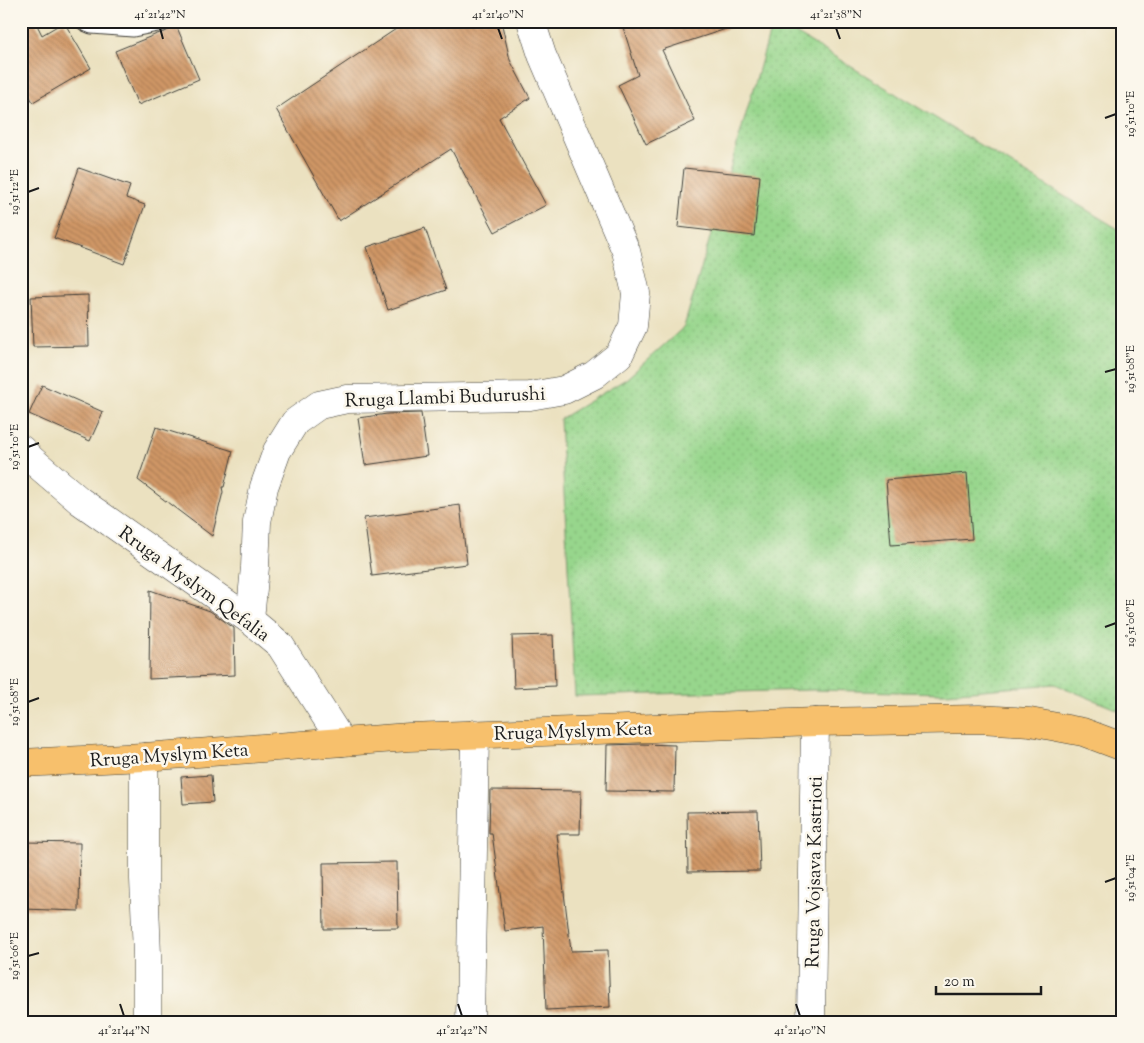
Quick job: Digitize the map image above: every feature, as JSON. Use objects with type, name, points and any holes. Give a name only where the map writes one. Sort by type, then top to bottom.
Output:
[{"type":"main road","name":"Rruga Myslym Keta","points":[[21,763],[144,757],[409,737],[815,722],[979,719],[1030,722],[1083,732],[1123,747]]},
{"type":"street","name":"Rruga Llambi Budurushi","points":[[250,620],[257,522],[264,487],[277,451],[295,422],[319,404],[347,398],[530,396],[564,390],[594,375],[619,355],[633,326],[636,292],[626,250],[542,55],[531,21]]},
{"type":"street","name":"Rruga Myslym Qefalia","points":[[21,450],[80,501],[250,620],[280,645],[342,742]]},
{"type":"street","name":"Rruga Vojsava Kastrioti","points":[[811,1022],[815,722]]},
{"type":"street","points":[[470,1022],[475,734]]},
{"type":"street","points":[[144,757],[147,1022]]},
{"type":"lane","points":[[84,21],[92,24],[133,27],[162,21]]},
{"type":"green space","points":[[773,21],[776,21],[1123,232],[1123,712],[1055,684],[946,693],[813,690],[575,696],[560,419],[626,379],[684,327]]},
{"type":"building","points":[[21,21],[35,21],[42,35],[64,22],[91,68],[33,102],[21,82]]},
{"type":"building","points":[[408,21],[501,21],[510,60],[530,98],[499,118],[546,205],[495,232],[451,149],[339,221],[276,109]]},
{"type":"building","points":[[621,21],[731,21],[732,27],[662,50],[695,121],[646,144],[618,85],[638,75]]},
{"type":"building","points":[[176,25],[199,79],[138,105],[115,51],[165,32]]},
{"type":"building","points":[[79,168],[130,186],[126,198],[145,205],[124,264],[54,238]]},
{"type":"building","points":[[684,168],[760,176],[754,236],[678,227]]},
{"type":"building","points":[[425,228],[446,290],[388,310],[367,247]]},
{"type":"building","points":[[88,295],[89,346],[33,347],[31,297]]},
{"type":"building","points":[[42,385],[103,412],[90,441],[29,414]]},
{"type":"building","points":[[421,413],[427,456],[365,465],[358,418],[387,414]]},
{"type":"building","points":[[156,427],[233,451],[224,487],[222,487],[223,492],[212,536],[138,480]]},
{"type":"building","points":[[967,473],[972,539],[891,545],[886,480]]},
{"type":"building","points":[[460,505],[467,564],[372,576],[364,518]]},
{"type":"building","points":[[150,590],[210,611],[234,628],[235,675],[149,679]]},
{"type":"building","points":[[553,635],[555,686],[514,688],[512,636]]},
{"type":"building","points":[[607,745],[675,745],[674,792],[606,791]]},
{"type":"building","points":[[211,775],[213,802],[183,804],[181,777]]},
{"type":"building","points":[[490,790],[581,791],[580,834],[557,834],[571,951],[608,950],[610,1007],[546,1010],[543,926],[505,931],[492,833],[489,833]]},
{"type":"building","points":[[758,811],[760,871],[688,872],[687,812]]},
{"type":"building","points":[[25,842],[80,843],[79,911],[23,909]]},
{"type":"building","points":[[397,862],[398,928],[324,929],[323,863]]}]
